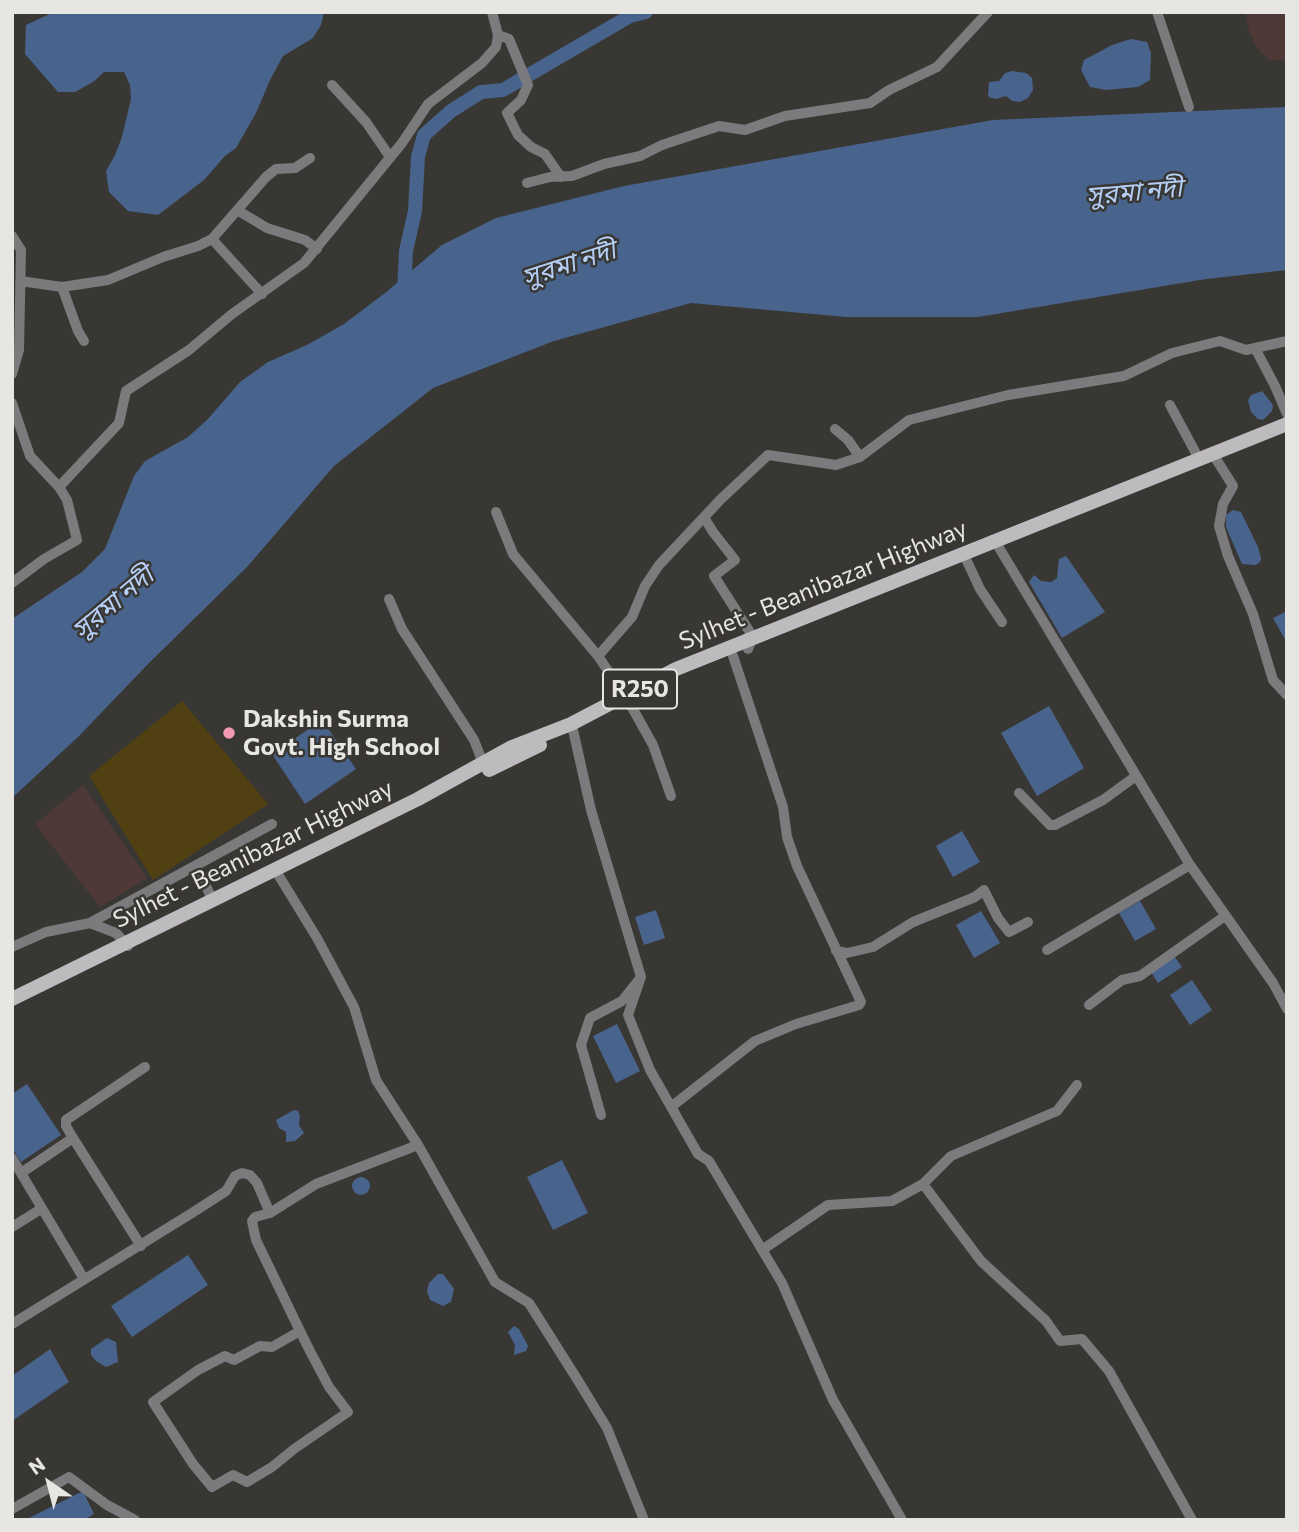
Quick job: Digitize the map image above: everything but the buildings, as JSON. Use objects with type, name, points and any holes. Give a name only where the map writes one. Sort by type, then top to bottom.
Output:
[{"type":"main road","name":"Sylhet - Beanibazar Highway","points":[[128,946],[212,899],[418,799],[512,747],[733,656],[750,643],[1287,424]]},
{"type":"main road","name":"Sylhet - Beanibazar Highway","points":[[12,999],[49,985],[279,876],[573,730],[676,669],[750,643],[1287,433]]},
{"type":"main road","name":"Sylhet - Beanibazar Highway","points":[[12,1008],[49,985]]},
{"type":"street","points":[[527,183],[572,176],[604,164],[640,156],[662,145],[719,126],[745,130],[785,116],[870,103],[889,90],[937,67],[988,12]]},
{"type":"street","points":[[1157,12],[1189,107]]},
{"type":"street","points":[[59,487],[119,423],[126,391],[189,350],[232,314],[304,263],[317,249],[402,143],[428,104],[482,63],[496,47],[498,35],[495,13]]},
{"type":"street","points":[[498,35],[509,39],[528,85],[522,100],[507,113],[518,135],[531,147],[545,154],[561,177]]},
{"type":"street","points":[[332,85],[366,122],[390,157]]},
{"type":"street","points":[[20,281],[62,287],[108,280],[212,239],[266,177],[276,169],[295,168],[310,158]]},
{"type":"street","points":[[237,210],[267,228],[306,240],[317,249]]},
{"type":"street","points":[[12,236],[20,250],[16,326],[19,350],[12,374]]},
{"type":"street","points":[[212,239],[262,294]]},
{"type":"street","points":[[62,287],[78,331],[85,341]]},
{"type":"street","points":[[598,656],[632,617],[645,586],[659,565],[768,455],[836,465],[860,457],[909,421],[1008,395],[1124,376],[1172,353],[1220,341],[1246,350],[1287,341]]},
{"type":"street","points":[[1255,348],[1287,414]]},
{"type":"street","points":[[12,403],[30,456],[59,487],[67,500],[78,540],[44,559],[12,583]]},
{"type":"street","points":[[1170,405],[1199,459]]},
{"type":"street","points":[[835,429],[848,440],[860,457]]},
{"type":"street","points":[[1216,459],[1233,486],[1223,504],[1219,526],[1228,556],[1253,614],[1273,680],[1287,695]]},
{"type":"street","points":[[496,512],[513,554],[598,656],[627,700],[653,746],[671,796]]},
{"type":"street","points":[[705,517],[735,560],[714,576],[750,643]]},
{"type":"street","points":[[998,546],[1190,866],[1273,983],[1287,1009]]},
{"type":"street","points":[[966,559],[979,589],[1002,622]]},
{"type":"street","points":[[389,599],[401,629],[474,740],[483,763]]},
{"type":"street","points":[[671,1107],[755,1041],[796,1024],[859,1005],[860,998],[797,866],[783,807],[733,656]]},
{"type":"street","points":[[573,730],[591,810],[642,977],[628,1015],[650,1070],[698,1154],[709,1161],[782,1283],[833,1400],[902,1520]]},
{"type":"street","points":[[1019,793],[1050,825],[1055,825],[1103,800],[1136,776]]},
{"type":"street","points":[[12,947],[46,932],[90,923],[272,824]]},
{"type":"street","points":[[196,865],[212,899]]},
{"type":"street","points":[[1047,950],[1190,866]]},
{"type":"street","points":[[279,876],[317,938],[354,1007],[376,1080],[418,1145],[495,1282],[529,1303],[601,1419],[644,1520]]},
{"type":"street","points":[[836,951],[847,953],[873,947],[913,922],[975,897],[984,890],[998,918],[1009,932],[1028,922]]},
{"type":"street","points":[[1089,1005],[1122,980],[1140,976],[1225,916]]},
{"type":"street","points":[[90,923],[116,933],[128,946]]},
{"type":"street","points":[[601,1115],[581,1045],[590,1018],[622,1001],[642,977]]},
{"type":"street","points":[[141,1246],[73,1138],[66,1120],[145,1067]]},
{"type":"street","points":[[762,1250],[828,1205],[892,1201],[923,1184],[951,1156],[1057,1111],[1077,1086]]},
{"type":"street","points":[[21,1174],[73,1138]]},
{"type":"street","points":[[300,1331],[272,1347],[260,1346],[234,1360],[225,1356],[198,1370],[153,1402],[192,1464],[212,1487],[233,1475],[247,1482],[348,1412],[328,1387],[256,1240],[252,1221],[316,1184],[418,1145]]},
{"type":"street","points":[[12,1158],[84,1279]]},
{"type":"street","points":[[12,1324],[226,1191],[235,1176],[242,1173],[250,1175],[257,1182],[270,1213]]},
{"type":"street","points":[[923,1184],[981,1261],[1046,1321],[1060,1341],[1082,1339],[1109,1371],[1192,1520]]},
{"type":"street","points":[[12,1227],[41,1209]]},
{"type":"street","points":[[12,1510],[69,1476],[107,1505],[135,1520]]},
{"type":"shaded area","points":[[1245,12],[1287,12],[1287,60],[1269,60],[1256,47]]},
{"type":"shaded area","points":[[182,701],[268,804],[153,880],[89,776]]},
{"type":"shaded area","points":[[83,785],[147,878],[100,907],[35,824]]},
{"type":"water","points":[[54,12],[324,12],[321,25],[313,38],[283,56],[236,148],[225,156],[204,180],[158,215],[128,211],[109,192],[106,171],[122,137],[131,99],[130,85],[124,72],[104,72],[75,92],[58,92],[25,54],[26,25]]},
{"type":"water","points":[[1131,39],[1147,42],[1151,53],[1150,80],[1138,87],[1106,90],[1090,87],[1081,70],[1084,60],[1112,45]]},
{"type":"water","points":[[1005,73],[1026,73],[1032,78],[1033,90],[1028,98],[1020,102],[1012,101],[1006,96],[996,99],[988,96],[989,82],[999,81]]},
{"type":"water","name":"সুরমা নদী","points":[[1287,107],[1287,270],[1206,279],[978,317],[846,317],[691,303],[554,341],[433,388],[334,466],[247,567],[78,737],[12,798],[12,619],[82,572],[105,549],[134,476],[145,461],[188,437],[207,420],[240,382],[268,362],[307,345],[344,324],[442,245],[496,218],[624,186],[993,120]]},
{"type":"water","points":[[1262,391],[1273,405],[1272,411],[1263,420],[1251,412],[1248,400],[1251,395]]},
{"type":"water","points":[[1233,510],[1241,512],[1258,547],[1261,558],[1256,565],[1242,564],[1226,527],[1226,515]]},
{"type":"water","points":[[1066,556],[1105,612],[1062,638],[1029,582],[1034,575],[1041,581],[1051,582],[1057,578],[1059,559]]},
{"type":"water","points":[[1287,611],[1287,643],[1273,618]]},
{"type":"water","points":[[1049,706],[1084,768],[1037,796],[1001,733]]},
{"type":"water","points":[[322,720],[356,769],[305,804],[272,754]]},
{"type":"water","points":[[962,831],[980,862],[953,877],[936,846]]},
{"type":"water","points":[[1140,901],[1156,929],[1135,941],[1119,913]]},
{"type":"water","points":[[656,910],[665,938],[644,945],[635,917]]},
{"type":"water","points":[[981,911],[1000,943],[974,958],[956,925]]},
{"type":"water","points":[[1174,956],[1182,967],[1158,983],[1151,972]]},
{"type":"water","points":[[1192,980],[1212,1010],[1190,1025],[1170,995]]},
{"type":"water","points":[[617,1024],[640,1071],[616,1083],[593,1036]]},
{"type":"water","points":[[27,1084],[61,1135],[21,1162],[12,1148],[12,1094]]},
{"type":"water","points":[[294,1110],[298,1111],[299,1125],[304,1133],[295,1141],[286,1142],[286,1132],[279,1128],[276,1120]]},
{"type":"water","points":[[562,1160],[588,1213],[553,1230],[527,1177]]},
{"type":"water","points":[[357,1177],[365,1177],[370,1186],[368,1193],[357,1195],[352,1190],[352,1182]]},
{"type":"water","points":[[188,1255],[208,1285],[132,1337],[111,1306]]},
{"type":"water","points":[[438,1274],[443,1274],[454,1289],[451,1302],[443,1306],[430,1300],[427,1291],[429,1283]]},
{"type":"water","points":[[514,1326],[519,1329],[528,1346],[526,1351],[514,1355],[515,1345],[508,1332]]},
{"type":"water","points":[[107,1338],[116,1342],[118,1362],[106,1367],[91,1355],[91,1349]]},
{"type":"water","points":[[50,1349],[69,1382],[12,1421],[12,1376]]},
{"type":"water","points":[[83,1491],[94,1514],[84,1520],[27,1519]]},
{"type":"waterway","points":[[404,291],[406,251],[415,211],[418,157],[424,135],[451,111],[481,92],[503,90],[630,16],[646,12]]},
{"type":"place","name":"Dakshin Surma Govt. High School","points":[[229,733]]}]
